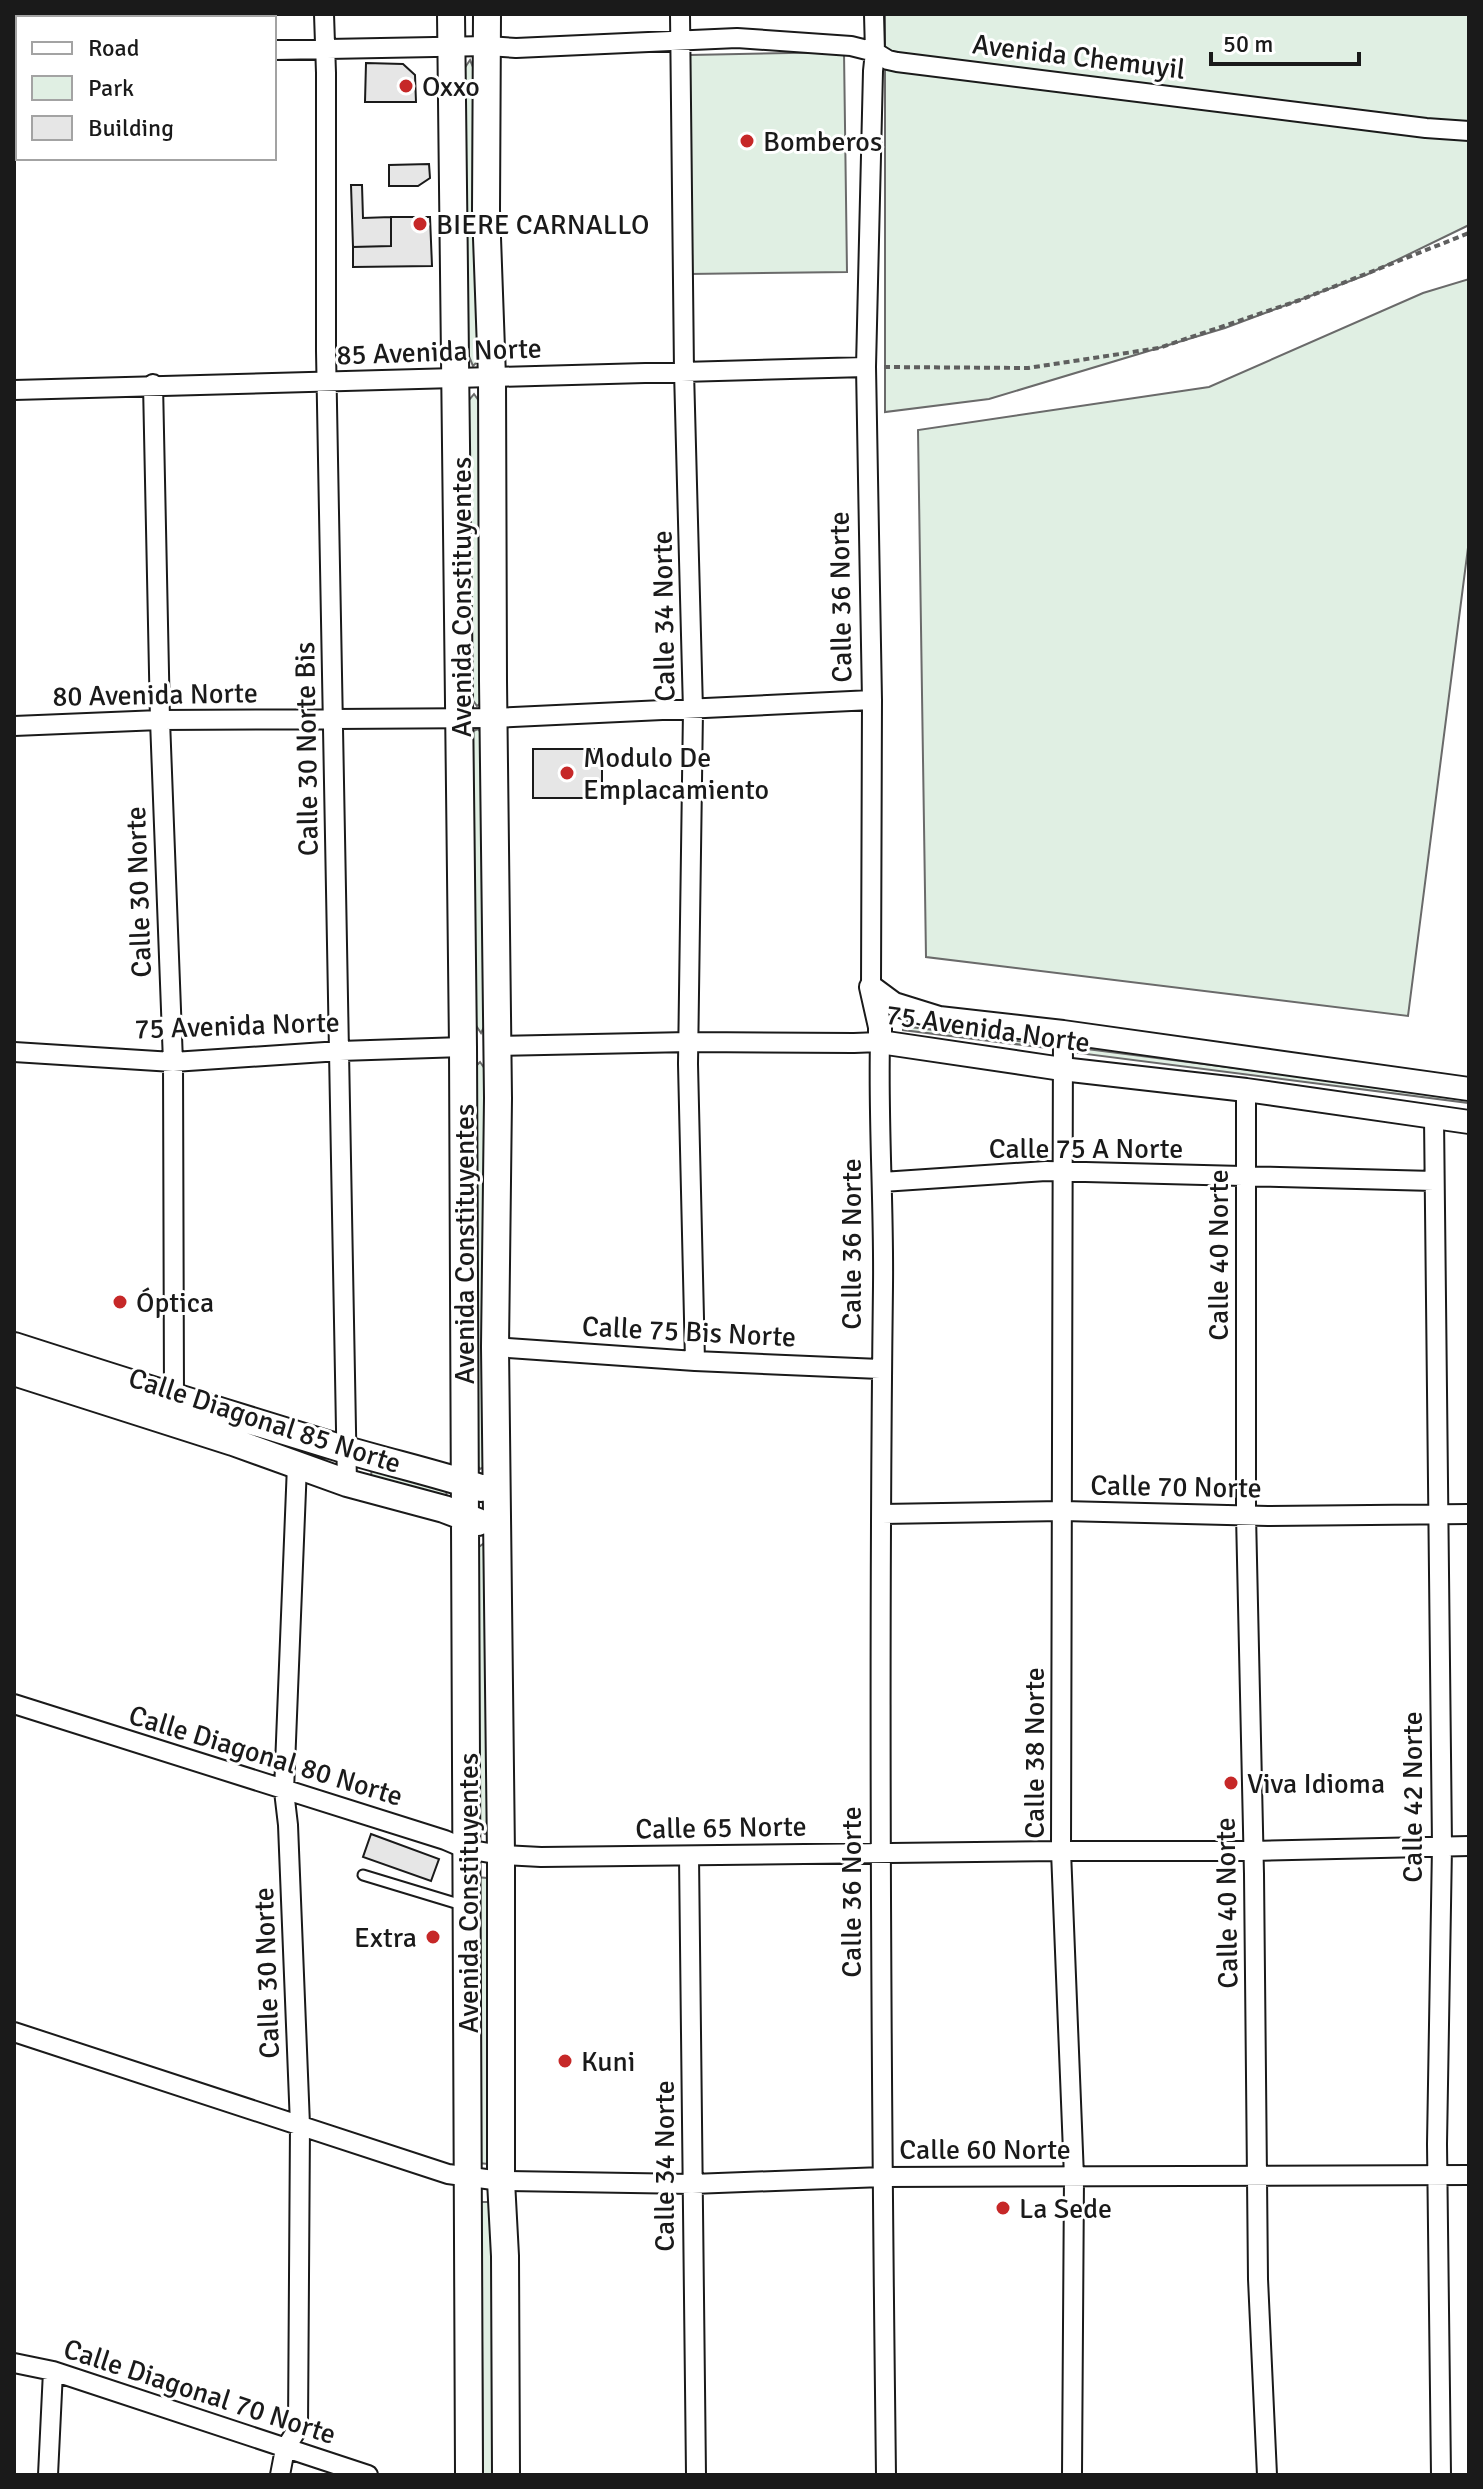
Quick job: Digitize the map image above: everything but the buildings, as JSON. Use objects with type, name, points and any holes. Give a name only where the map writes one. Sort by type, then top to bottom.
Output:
[{"type":"main road","name":"Avenida Constituyentes","points":[[451,14],[463,1047],[469,2475]]},
{"type":"main road","name":"Avenida Constituyentes","points":[[487,14],[486,210],[492,377],[498,1098],[495,1347],[501,2181],[505,2256],[506,2475]]},
{"type":"main road","name":"Calle Diagonal 85 Norte","points":[[14,1346],[496,1494]]},
{"type":"main road","name":"Calle Diagonal 85 Norte","points":[[14,1372],[347,1483],[444,1509],[497,1528]]},
{"type":"street","name":"Calle 30 Norte Bis","points":[[324,14],[347,1483]]},
{"type":"street","name":"Calle 34 Norte","points":[[680,14],[684,371],[693,710],[689,1042],[695,1361]]},
{"type":"street","name":"Calle 36 Norte","points":[[874,14],[866,367],[872,700],[871,987],[880,1027],[882,1182],[881,1853],[886,2475]]},
{"type":"street","name":"Avenida Chemuyil","points":[[276,50],[516,48],[737,38],[851,46],[897,62],[1469,131]]},
{"type":"street","name":"85 Avenida Norte","points":[[14,390],[866,367]]},
{"type":"street","name":"Calle 30 Norte","points":[[153,384],[160,720],[173,1062],[174,1397]]},
{"type":"street","name":"80 Avenida Norte","points":[[14,726],[160,720],[494,718],[872,700]]},
{"type":"street","name":"75 Avenida Norte","points":[[871,987],[894,1004],[939,1018],[1063,1032],[1469,1089]]},
{"type":"street","name":"Calle 38 Norte","points":[[1063,1032],[1061,1851],[1074,2177],[1072,2475]]},
{"type":"street","name":"75 Avenida Norte","points":[[496,1046],[880,1042],[1469,1122]]},
{"type":"street","name":"75 Avenida Norte","points":[[14,1052],[173,1062],[463,1047]]},
{"type":"street","name":"Calle 40 Norte","points":[[1246,1090],[1246,1515],[1256,2175],[1267,2475]]},
{"type":"street","name":"Calle 42 Norte","points":[[1434,1118],[1442,1846],[1438,2175],[1441,2475]]},
{"type":"street","name":"Calle 75 A Norte","points":[[882,1182],[1046,1171],[1434,1181]]},
{"type":"street","name":"Calle 75 Bis Norte","points":[[495,1347],[695,1361],[880,1369]]},
{"type":"street","name":"Calle 30 Norte","points":[[280,2475],[285,2449],[298,2428],[300,2125],[284,1791],[297,1465]]},
{"type":"street","name":"Calle 70 Norte","points":[[882,1514],[1063,1511],[1246,1515],[1469,1514]]},
{"type":"street","name":"Calle Diagonal 80 Norte","points":[[14,1704],[466,1849],[501,1855]]},
{"type":"street","name":"Calle 65 Norte","points":[[501,1855],[1253,1851],[1469,1846]]},
{"type":"street","name":"Calle 34 Norte","points":[[689,1856],[696,2475]]},
{"type":"street","name":"Calle 60 Norte","points":[[14,2032],[448,2174],[501,2181],[692,2184],[883,2177],[1469,2175]]},
{"type":"street","name":"Calle Diagonal 70 Norte","points":[[14,2363],[53,2371],[368,2475]]},
{"type":"street","points":[[48,2475],[53,2371]]},
{"type":"lane","points":[[363,1875],[465,1906]]},
{"type":"path","points":[[866,367],[1028,368],[1159,348],[1300,300],[1469,233]]},
{"type":"green space","points":[[885,14],[1469,14],[1469,225],[1366,275],[1225,328],[989,399],[885,412]]},
{"type":"green space","points":[[844,52],[847,272],[689,274],[690,55]]},
{"type":"green space","points":[[470,60],[476,74],[479,360],[473,366],[468,354],[464,69]]},
{"type":"green space","points":[[1469,279],[1469,540],[1408,1016],[926,957],[918,430],[1209,387],[1423,293]]},
{"type":"green space","points":[[474,394],[479,401],[483,701],[477,706],[472,699],[468,401]]},
{"type":"green space","points":[[478,729],[481,733],[486,1023],[481,1033],[475,1024],[471,732]]},
{"type":"green space","points":[[903,1026],[1048,1045],[1047,1048],[903,1030]]},
{"type":"green space","points":[[1079,1048],[1469,1098],[1469,1103],[1078,1053]]},
{"type":"green space","points":[[480,1062],[485,1069],[488,1465],[480,1469],[475,1463],[474,1068]]},
{"type":"green space","points":[[372,1467],[447,1489],[446,1497],[371,1476]]},
{"type":"green space","points":[[483,1544],[488,1552],[491,1828],[485,1834],[478,1828],[476,1549]]},
{"type":"green space","points":[[476,1877],[487,1878],[489,2164],[477,2163]]},
{"type":"green space","points":[[481,2202],[493,2202],[495,2475],[483,2475]]},
{"type":"place","name":"Oxxo","points":[[406,86]]},
{"type":"place","name":"Bomberos","points":[[747,141]]},
{"type":"place","name":"BIERE CARNALLO","points":[[420,224]]},
{"type":"place","name":"Modulo De Emplacamiento","points":[[567,773]]},
{"type":"place","name":"Óptica","points":[[120,1302]]},
{"type":"place","name":"Viva Idioma","points":[[1231,1783]]},
{"type":"place","name":"Extra","points":[[433,1937]]},
{"type":"place","name":"Kuni","points":[[565,2061]]},
{"type":"place","name":"La Sede","points":[[1003,2208]]}]
